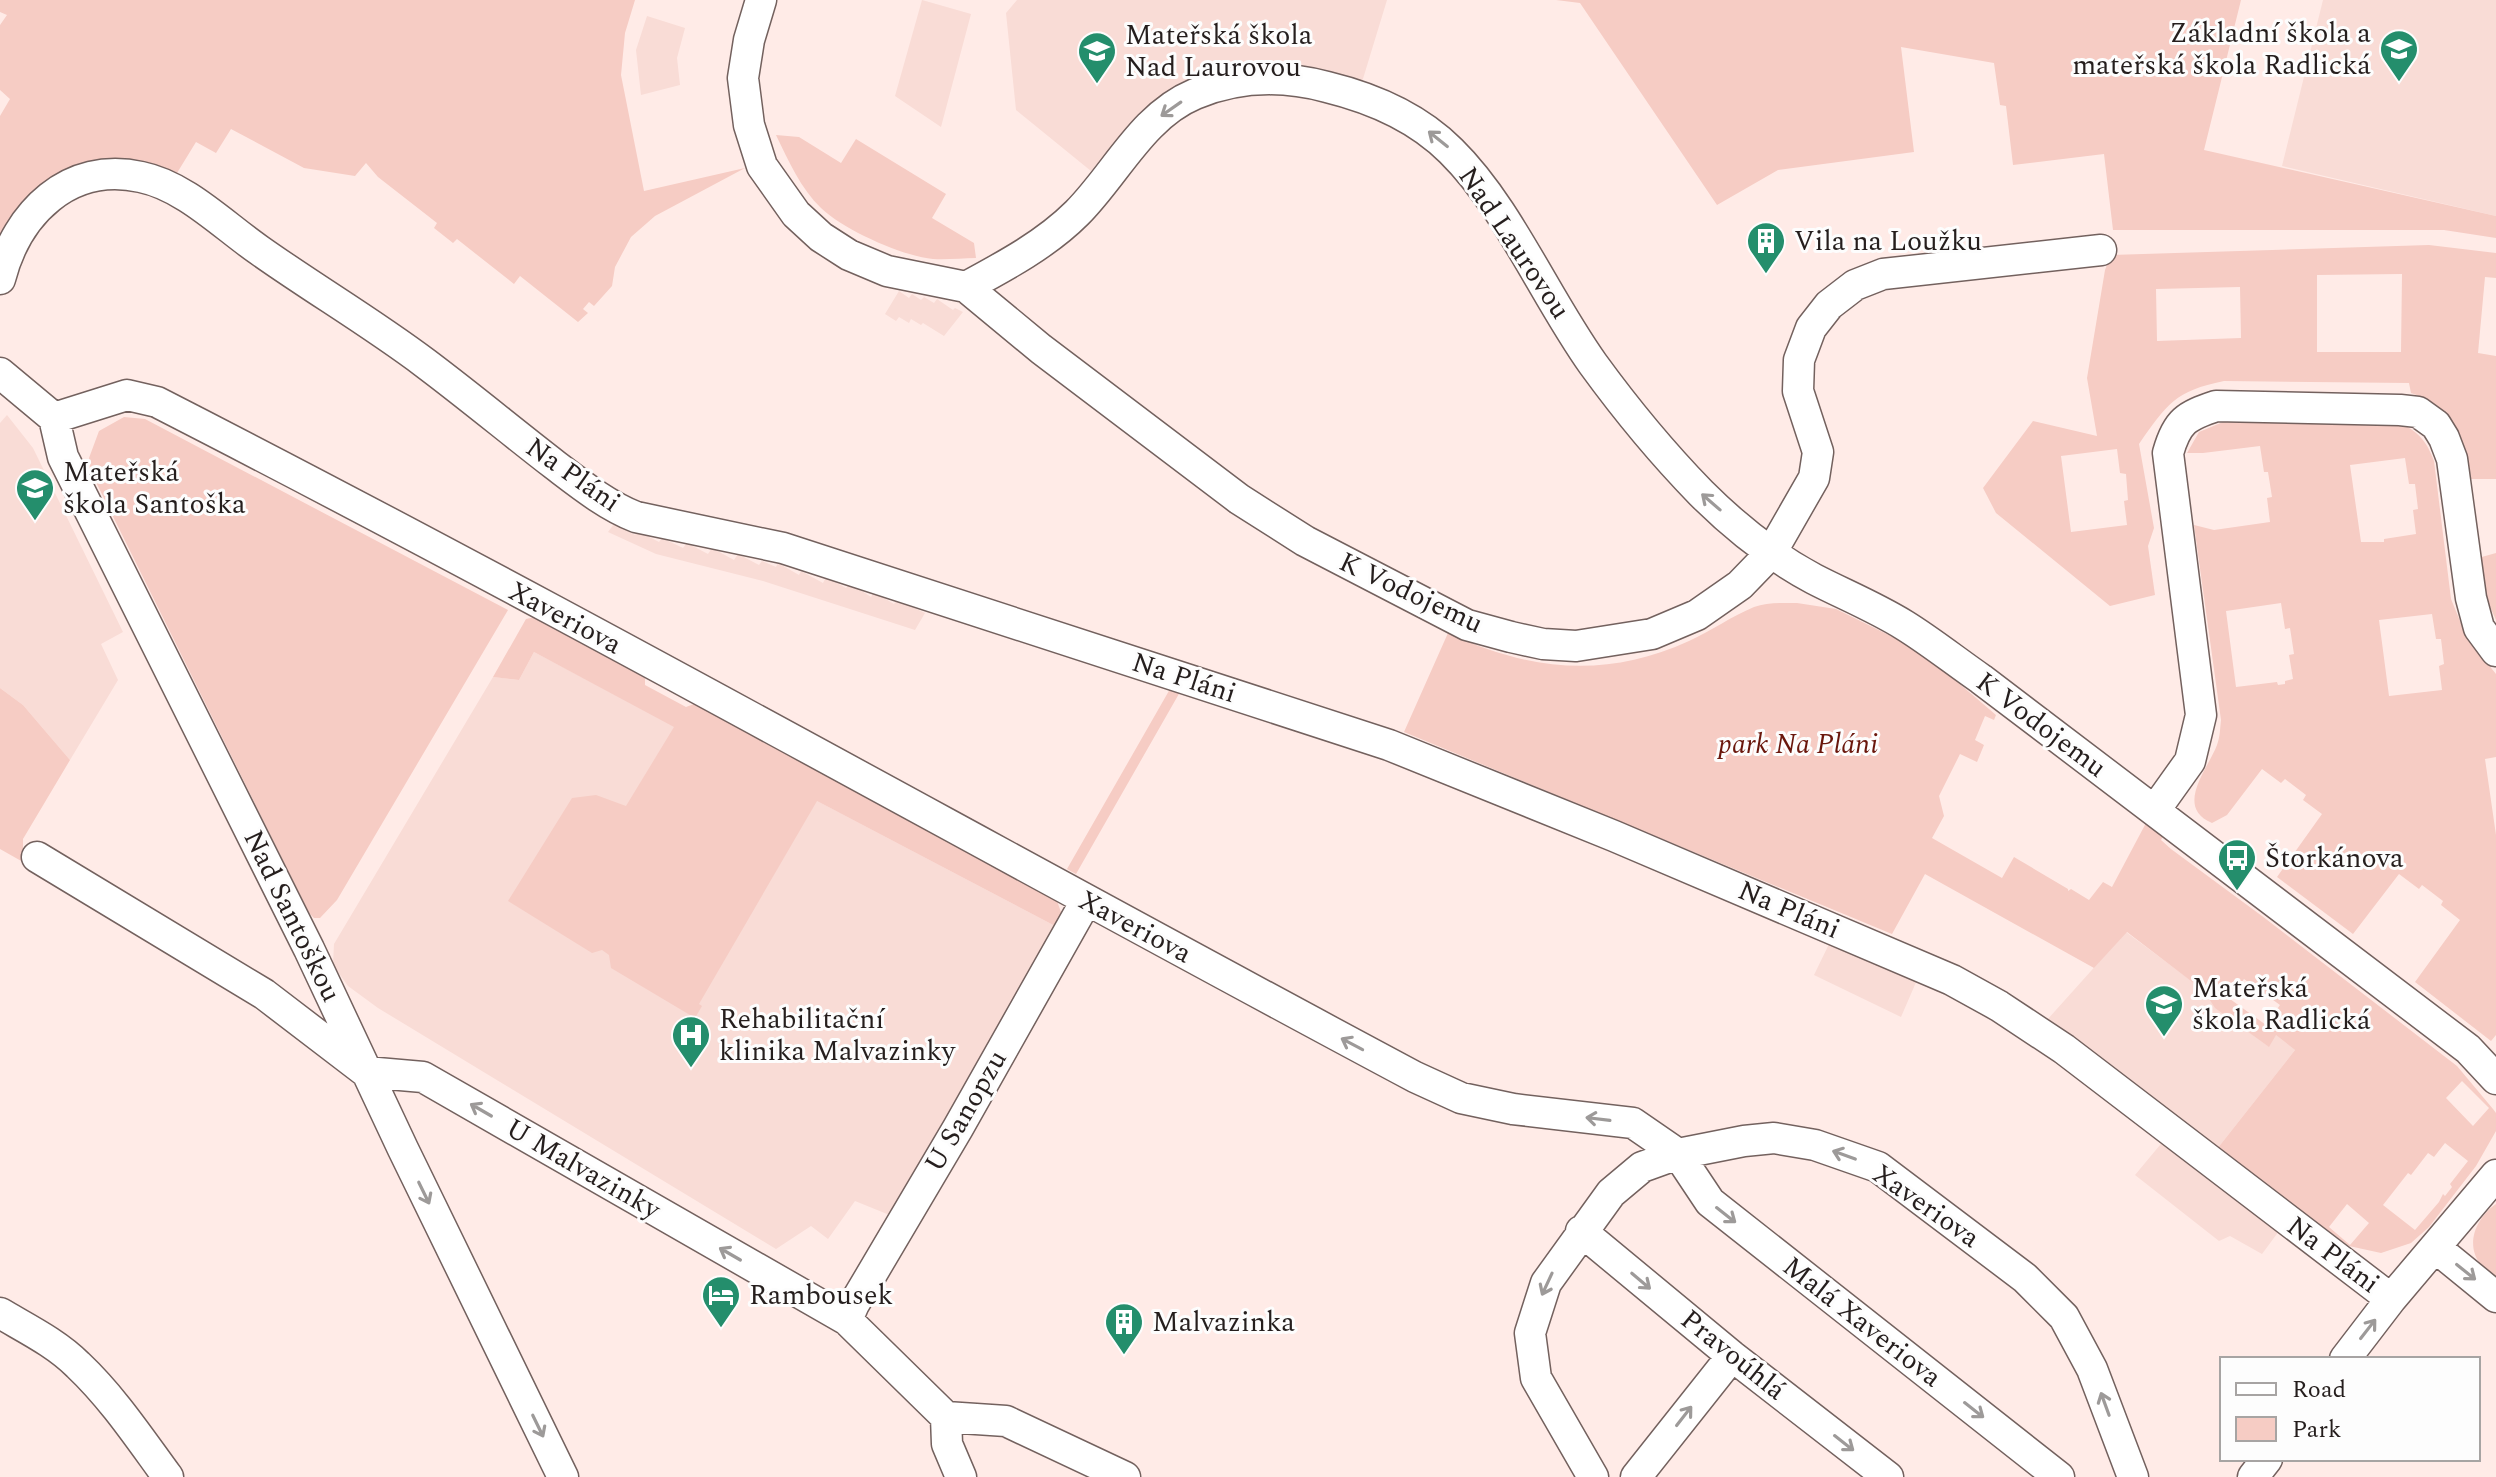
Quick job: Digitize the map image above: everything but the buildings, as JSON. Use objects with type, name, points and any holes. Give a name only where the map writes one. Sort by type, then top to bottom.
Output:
[{"type":"street","name":"K Vodojemu","points":[[761,0],[749,40],[743,78],[747,110],[762,166],[796,214],[821,237],[849,255],[887,271],[966,287],[1041,349],[1239,499],[1305,541],[1467,625],[1543,644],[1576,646],[1652,634],[1697,615],[1740,585],[1771,553],[1903,624],[1981,679],[2468,1049],[2496,1079]]},
{"type":"street","name":"Nad Laurovou","points":[[966,287],[1031,250],[1077,213],[1151,124],[1194,94],[1245,78],[1272,78],[1318,84],[1363,96],[1423,128],[1450,150],[1479,182],[1593,363],[1702,494],[1771,553]]},
{"type":"street","name":"Na Pláni","points":[[0,279],[19,232],[52,193],[72,182],[96,176],[120,174],[161,182],[425,363],[545,457],[619,510],[636,517],[783,548],[1389,745],[1614,836],[1952,980],[1999,1006],[2064,1049],[2391,1299]]},
{"type":"street","points":[[1771,553],[1814,478],[1818,452],[1798,391],[1799,360],[1811,328],[1829,305],[1855,285],[1883,274],[2101,250]]},
{"type":"street","points":[[0,373],[54,418]]},
{"type":"street","name":"Xaveriova","points":[[54,418],[127,395],[157,402],[528,597],[1415,1077],[1461,1098],[1513,1109],[1633,1123],[1678,1154],[1774,1138],[1815,1145],[1878,1167],[2025,1278],[2064,1317],[2092,1369],[2133,1477]]},
{"type":"street","points":[[2155,810],[2190,761],[2201,715],[2168,453],[2174,432],[2195,413],[2216,406],[2400,410],[2418,412],[2436,425],[2452,459],[2471,598],[2479,628],[2496,651]]},
{"type":"street","name":"Nad Santoškou","points":[[54,418],[63,457],[309,949],[563,1477]]},
{"type":"street","points":[[37,857],[264,994],[366,1072]]},
{"type":"street","name":"U Sanopzu","points":[[847,1320],[1086,901]]},
{"type":"street","name":"U Malvazinky","points":[[366,1072],[423,1077],[847,1320],[946,1417]]},
{"type":"street","points":[[1593,1477],[1536,1378],[1530,1333],[1546,1283],[1611,1193],[1642,1167],[1678,1154]]},
{"type":"street","name":"Malá Xaveriova","points":[[1678,1154],[1710,1202],[2059,1477]]},
{"type":"street","points":[[2347,1357],[2391,1299],[2496,1175]]},
{"type":"street","name":"Pravoúhlá","points":[[1581,1231],[1732,1356],[1888,1477]]},
{"type":"street","points":[[2436,1248],[2496,1297]]},
{"type":"street","points":[[0,1313],[46,1340],[78,1365],[99,1387],[168,1477]]},
{"type":"street","points":[[1636,1477],[1732,1356]]},
{"type":"street","points":[[961,1477],[947,1444],[946,1417],[1006,1421],[1125,1477]]},
{"type":"street","points":[[2253,1477],[2265,1461]]},
{"type":"shaded area","points":[[922,0],[971,14],[941,127],[895,96]]},
{"type":"shaded area","name":"Mateřská škola Nad Laurovou","points":[[1017,0],[1387,0],[1362,82],[1302,65],[1266,62],[1218,69],[1173,89],[1153,102],[1091,171],[1016,110],[1006,13]]},
{"type":"shaded area","name":"Základní škola a mateřská škola Radlická","points":[[2323,0],[2496,0],[2496,216],[2282,166]]},
{"type":"shaded area","points":[[647,16],[685,28],[677,58],[680,85],[641,95],[636,50]]},
{"type":"shaded area","points":[[899,291],[909,298],[912,294],[934,303],[937,299],[953,310],[963,312],[944,336],[911,319],[909,323],[899,317],[896,321],[885,314]]},
{"type":"shaded area","name":"Mateřská škola Santoška","points":[[7,415],[33,448],[123,632],[101,644],[118,680],[70,760],[23,705],[0,688],[0,423]]},
{"type":"shaded area","points":[[614,524],[635,535],[638,531],[659,542],[662,538],[683,548],[687,543],[708,554],[712,548],[734,560],[738,554],[759,565],[762,561],[776,567],[778,563],[799,575],[801,571],[823,583],[826,577],[846,588],[850,583],[871,597],[874,592],[894,604],[897,600],[925,613],[915,630],[763,581],[656,554],[608,532]]},
{"type":"shaded area","points":[[534,652],[1057,927],[892,1216],[855,1201],[828,1239],[811,1226],[776,1249],[378,1008],[348,986],[333,965],[334,944],[493,677],[519,680]]},
{"type":"shaded area","name":"Mateřská škola Radlická","points":[[2126,932],[2205,991],[2216,1008],[2268,1046],[2275,1034],[2295,1050],[2217,1149],[2047,1020]]},
{"type":"shaded area","points":[[1830,942],[1917,980],[1901,1017],[1814,975]]},
{"type":"shaded area","points":[[2165,1139],[2282,1227],[2262,1254],[2230,1236],[2219,1241],[2135,1175]]},
{"type":"green space","points":[[0,0],[635,0],[625,33],[621,75],[644,191],[745,168],[655,216],[631,237],[615,267],[612,286],[594,306],[589,302],[583,309],[588,313],[578,322],[520,276],[514,284],[457,239],[453,243],[434,228],[437,223],[378,177],[366,163],[355,176],[304,168],[231,129],[216,153],[196,142],[177,173],[140,162],[30,196],[14,212],[0,234],[0,116],[10,99],[0,90],[0,25],[7,15],[0,12]]},
{"type":"green space","points":[[1556,0],[2241,0],[2204,150],[2496,216],[2496,238],[2444,230],[2113,230],[2104,154],[2013,165],[2006,106],[2000,105],[1994,63],[1901,47],[1914,152],[1778,170],[1717,205],[1580,3]]},
{"type":"green space","points":[[776,135],[799,137],[841,163],[856,139],[946,194],[932,218],[974,243],[976,258],[920,257],[890,247],[844,225],[821,208],[807,192]]},
{"type":"green space","points":[[2429,245],[2496,253],[2496,278],[2485,277],[2478,353],[2496,356],[2496,479],[2468,479],[2459,436],[2448,416],[2439,407],[2411,393],[2409,383],[2224,381],[2194,389],[2165,409],[2139,444],[2154,528],[2148,546],[2155,595],[2110,606],[1996,513],[1983,488],[2033,421],[2097,436],[2087,378],[2105,270],[2111,255]],"holes":[[[2402,274],[2401,352],[2317,352],[2317,275]],[[2240,287],[2241,338],[2157,341],[2156,289]],[[2117,449],[2120,473],[2126,474],[2128,500],[2124,501],[2127,525],[2071,532],[2061,456]]]},
{"type":"green space","points":[[124,417],[145,419],[508,610],[337,900],[320,918],[314,918],[309,913],[91,472],[89,458],[99,431]]},
{"type":"green space","points":[[2223,422],[2400,423],[2417,434],[2431,454],[2451,599],[2467,638],[2496,674],[2496,757],[2485,759],[2496,835],[2496,1035],[2491,1041],[2415,982],[2460,920],[2441,905],[2443,901],[2422,885],[2419,889],[2399,874],[2353,934],[2277,877],[2322,814],[2303,800],[2306,795],[2285,779],[2281,783],[2262,769],[2227,815],[2212,823],[2201,816],[2195,807],[2197,787],[2217,745],[2221,720],[2194,525],[2214,530],[2270,522],[2267,498],[2272,497],[2260,446],[2187,453],[2199,432]],"holes":[[[2405,458],[2409,484],[2415,484],[2418,509],[2413,510],[2416,534],[2384,539],[2384,542],[2361,542],[2350,465]],[[2281,603],[2285,629],[2290,628],[2294,654],[2289,655],[2293,679],[2278,685],[2277,682],[2236,687],[2226,611]],[[2432,614],[2436,639],[2441,639],[2444,664],[2439,666],[2442,690],[2389,696],[2379,620]]]},
{"type":"green space","points":[[2496,553],[2496,620],[2482,589],[2478,558]]},
{"type":"green space","name":"park Na Pláni","points":[[1797,603],[1836,609],[1905,643],[1996,715],[1994,720],[1985,716],[1975,740],[1984,745],[1977,762],[1960,754],[1939,796],[1944,816],[1932,838],[2002,878],[2014,857],[2068,891],[2071,889],[2089,900],[2103,882],[2112,887],[2146,823],[2163,836],[2161,840],[2171,849],[2457,1066],[2496,1113],[2496,1131],[2476,1166],[2429,1227],[2411,1243],[2381,1253],[2349,1246],[2217,1149],[2295,1050],[2276,1035],[2269,1047],[2215,1008],[2204,991],[2127,932],[2094,968],[1925,874],[1892,934],[1404,732],[1448,633],[1509,656],[1568,666],[1598,665],[1658,653],[1689,641],[1759,605]],"holes":[[[2244,979],[2280,1005],[2266,1025],[2230,999]],[[2462,1081],[2489,1108],[2473,1126],[2446,1098]],[[2445,1143],[2468,1161],[2450,1184],[2452,1187],[2415,1230],[2383,1205],[2428,1153],[2434,1157]],[[2347,1204],[2369,1223],[2350,1245],[2329,1227]]]},
{"type":"green space","points":[[535,617],[645,678],[645,685],[686,707],[694,704],[1057,901],[1061,912],[1057,927],[817,801],[699,1004],[702,1006],[695,1018],[611,968],[609,955],[602,950],[592,953],[508,901],[572,798],[596,795],[626,806],[674,727],[534,652],[519,680],[493,677],[526,619]]},
{"type":"green space","points":[[0,688],[23,705],[70,760],[23,839],[23,862],[0,849]]},
{"type":"green space","points":[[1170,689],[1180,692],[1076,874],[1067,869]]},
{"type":"green space","points":[[2496,1204],[2496,1277],[2476,1257],[2473,1240],[2478,1223]]},
{"type":"place","name":"Základní škola a mateřská škola Radlická","points":[[2399,83]]},
{"type":"place","name":"Mateřská škola Nad Laurovou","points":[[1097,85]]},
{"type":"place","name":"Vila na Loužku","points":[[1766,275]]},
{"type":"place","name":"Mateřská škola Santoška","points":[[35,522]]},
{"type":"place","name":"Štorkánova","points":[[2237,892]]},
{"type":"place","name":"Mateřská škola Radlická","points":[[2164,1038]]},
{"type":"place","name":"Rehabilitační klinika Malvazinky","points":[[691,1069]]},
{"type":"place","name":"Rambousek","points":[[721,1329]]},
{"type":"place","name":"Malvazinka","points":[[1124,1356]]}]
